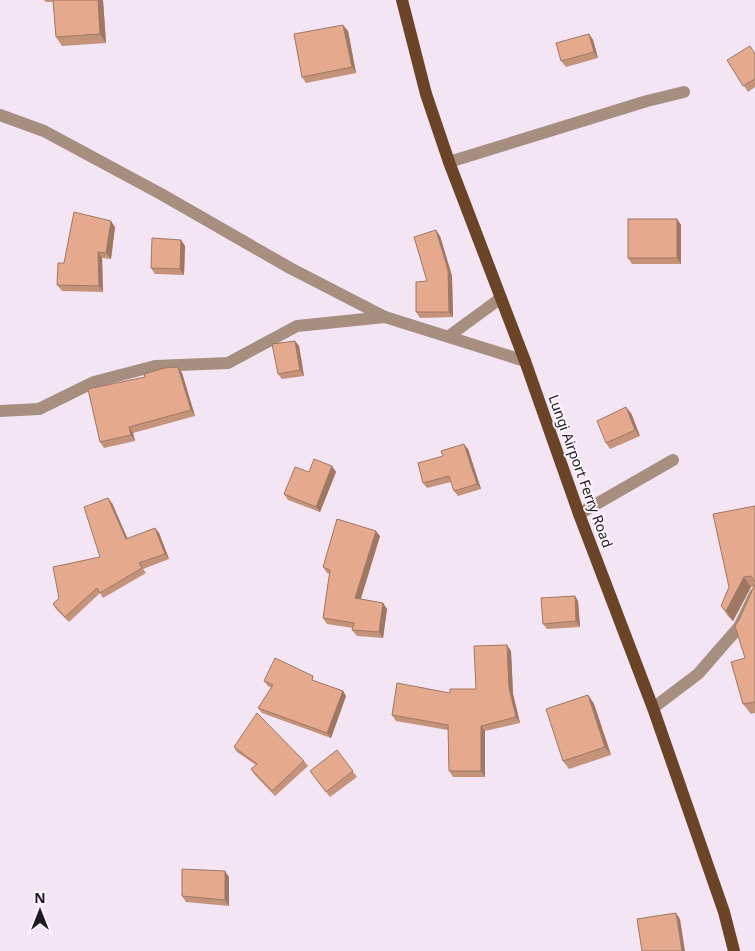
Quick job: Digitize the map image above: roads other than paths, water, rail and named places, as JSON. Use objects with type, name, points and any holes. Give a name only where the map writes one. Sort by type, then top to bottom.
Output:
[{"type":"main road","name":"Lungi Airport Ferry Road","points":[[402,0],[426,94],[449,162],[525,361],[579,514],[653,708],[724,912],[734,951]]},
{"type":"street","points":[[449,162],[647,101],[684,92]]},
{"type":"street","points":[[0,115],[44,131],[161,194],[290,268],[385,318],[449,336],[525,361]]},
{"type":"street","points":[[449,336],[501,298]]},
{"type":"street","points":[[0,411],[40,409],[94,382],[155,366],[228,362],[297,326],[385,318]]},
{"type":"street","points":[[579,514],[673,460]]},
{"type":"street","points":[[653,708],[698,674],[739,627],[755,594]]}]
